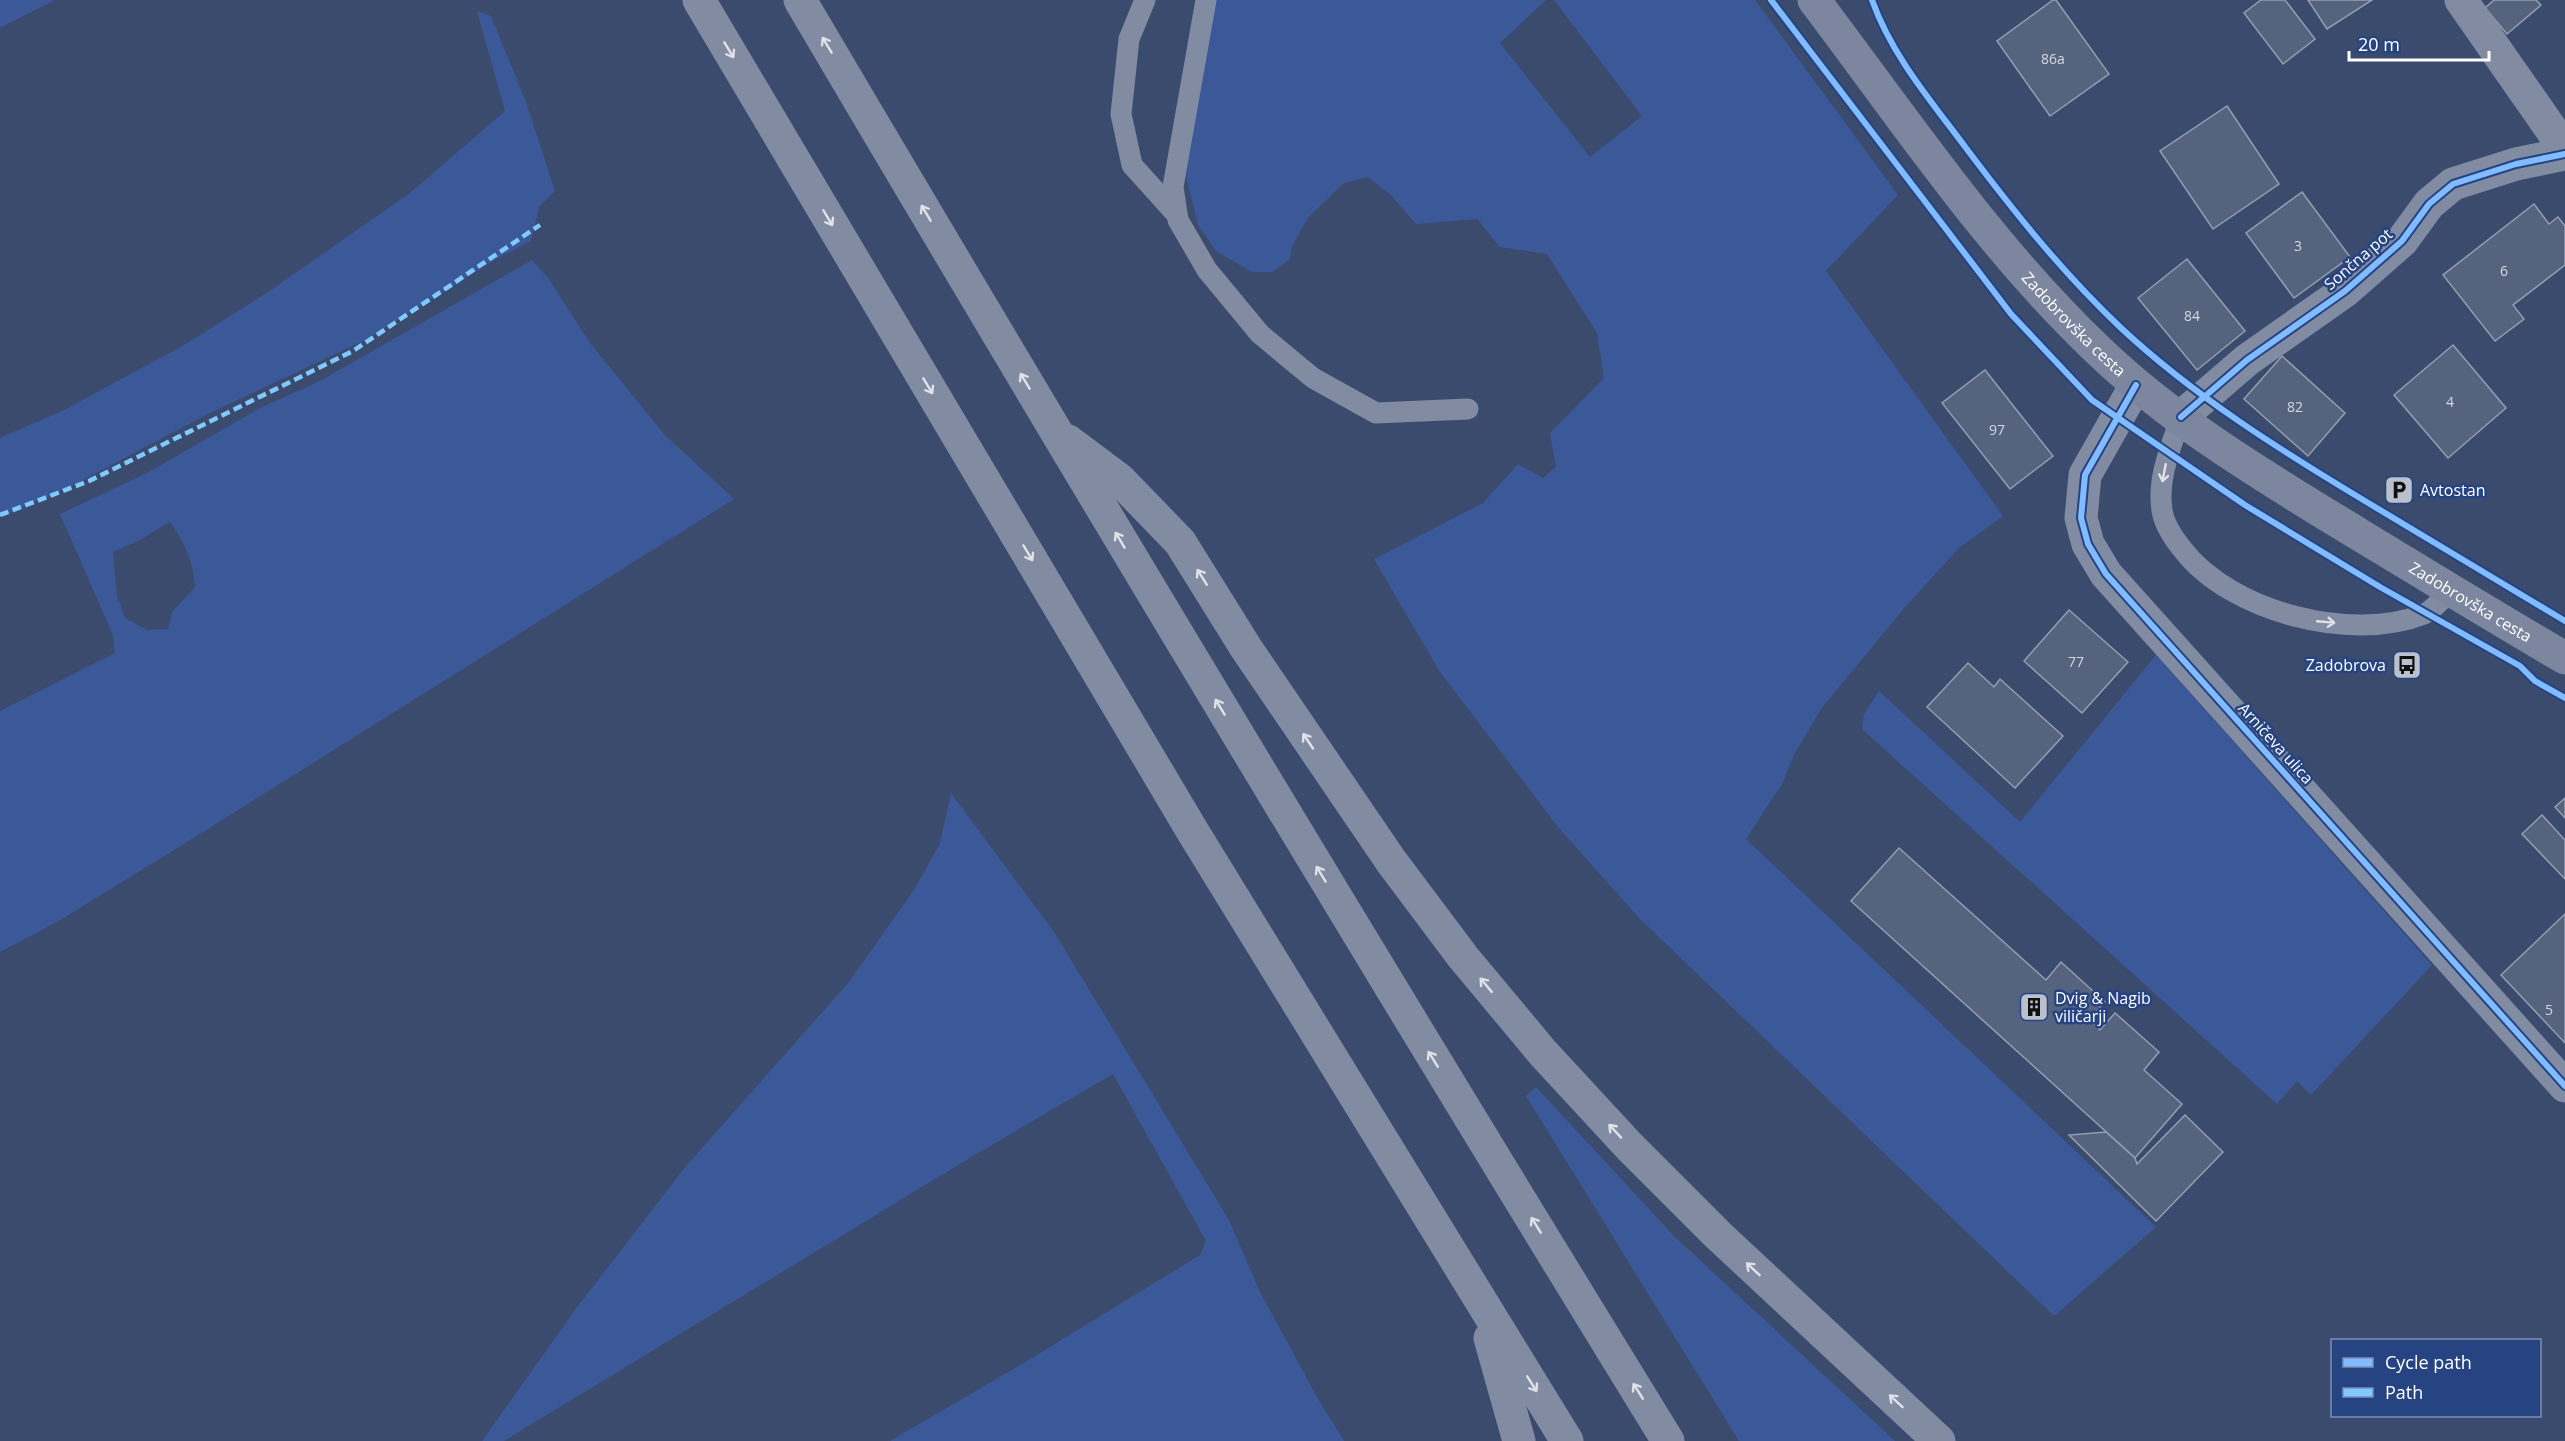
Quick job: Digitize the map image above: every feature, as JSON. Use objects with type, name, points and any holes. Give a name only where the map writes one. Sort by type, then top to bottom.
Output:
[{"type":"main road","points":[[699,0],[1193,832],[1567,1441]]},
{"type":"main road","points":[[800,0],[1054,431],[1351,924],[1668,1441]]},
{"type":"main road","name":"Zadobrovška cesta","points":[[1814,0],[1936,164],[2005,251],[2064,317],[2136,385],[2290,492],[2565,658]]},
{"type":"main road","points":[[2461,0],[2565,149]]},
{"type":"main road","name":"Sončna pot","points":[[2181,417],[2247,360],[2345,291],[2402,241],[2429,204],[2453,184],[2516,164],[2565,154]]},
{"type":"main road","name":"Arničeva ulica","points":[[2136,385],[2085,475],[2081,518],[2088,544],[2106,574],[2565,1086]]},
{"type":"main road","points":[[1054,431],[1120,480],[1180,542],[1246,648],[1391,861],[1463,957],[1543,1053],[1629,1146],[1718,1235],[1940,1441]]},
{"type":"main road","points":[[1479,1298],[1519,1441]]},
{"type":"lane","points":[[1145,0],[1129,39],[1121,114],[1132,165],[1177,215]]},
{"type":"lane","points":[[1206,0],[1173,188],[1178,220],[1207,270],[1260,334],[1313,378],[1376,413],[1468,410]]},
{"type":"lane","points":[[2181,417],[2162,480],[2162,511],[2172,535],[2194,564],[2228,591],[2269,609],[2305,620],[2356,625],[2396,622],[2427,614],[2451,590]]},
{"type":"shaded area","points":[[0,0],[55,0],[0,28]]},
{"type":"shaded area","points":[[1215,0],[1546,0],[1500,43],[1590,157],[1642,116],[1554,0],[1755,0],[1898,195],[1826,271],[2003,516],[1959,548],[1906,606],[1821,709],[1795,753],[1782,784],[1746,839],[2156,1227],[2054,1316],[1640,919],[1558,827],[1440,672],[1374,559],[1483,503],[1518,464],[1543,478],[1556,467],[1550,433],[1604,378],[1597,333],[1547,254],[1500,247],[1477,219],[1416,224],[1391,195],[1368,177],[1344,183],[1308,218],[1292,246],[1290,259],[1272,272],[1252,272],[1217,252],[1198,225],[1186,176]]},
{"type":"shaded area","points":[[477,11],[491,16],[526,102],[555,191],[539,207],[531,241],[498,258],[367,339],[210,413],[66,489],[0,517],[0,438],[64,410],[184,345],[268,292],[410,193],[505,111]]},
{"type":"shaded area","points":[[532,260],[548,278],[590,343],[664,434],[734,499],[179,847],[57,922],[0,952],[0,711],[115,653],[113,635],[60,514],[147,473],[258,409],[320,381]],"holes":[[[170,522],[190,561],[195,587],[172,612],[168,629],[147,630],[125,618],[117,596],[113,552],[138,541]]]},
{"type":"shaded area","points":[[2156,655],[2432,965],[2311,1095],[2297,1081],[2277,1104],[1862,729],[1864,714],[1879,691],[2020,822]]},
{"type":"shaded area","points":[[951,793],[1054,932],[1229,1220],[1260,1292],[1317,1397],[1344,1441],[890,1441],[1027,1361],[1200,1255],[1206,1241],[1113,1074],[973,1156],[504,1441],[482,1441],[575,1310],[686,1166],[849,982],[916,887],[940,843]]},
{"type":"shaded area","points":[[1536,1087],[1674,1236],[1895,1441],[1739,1441],[1526,1096]]},
{"type":"building","points":[[2056,0],[2109,74],[2050,116],[1997,41]]},
{"type":"building","points":[[2261,0],[2285,0],[2315,39],[2283,64],[2244,13]]},
{"type":"building","points":[[2308,0],[2372,0],[2327,29]]},
{"type":"building","points":[[2494,0],[2536,0],[2541,5],[2507,34],[2485,8]]},
{"type":"building","points":[[2227,106],[2279,184],[2213,229],[2160,151]]},
{"type":"building","points":[[2302,192],[2350,257],[2294,298],[2246,233]]},
{"type":"building","points":[[2534,204],[2549,224],[2558,217],[2565,226],[2565,265],[2513,305],[2524,319],[2495,341],[2443,275]]},
{"type":"building","points":[[2187,259],[2245,331],[2197,370],[2138,298]]},
{"type":"building","points":[[2453,345],[2506,408],[2448,458],[2394,395]]},
{"type":"building","points":[[2282,356],[2345,413],[2308,456],[2244,399]]},
{"type":"building","points":[[1985,370],[2053,456],[2010,489],[1942,403]]},
{"type":"building","points":[[2069,610],[2128,662],[2082,713],[2024,661]]},
{"type":"building","points":[[1968,663],[1994,687],[2000,679],[2063,736],[2015,788],[1927,707]]},
{"type":"building","points":[[2565,798],[2565,818],[2555,807]]},
{"type":"building","points":[[2542,815],[2565,840],[2565,879],[2522,834]]},
{"type":"building","name":"Dvig & Nagib viličarji","points":[[1899,848],[2046,980],[2061,962],[2105,1002],[2089,1019],[2100,1030],[2115,1013],[2159,1052],[2144,1070],[2182,1104],[2135,1158],[1851,901]]},
{"type":"building","points":[[2565,914],[2565,1043],[2501,975]]},
{"type":"building","points":[[2185,1115],[2223,1152],[2156,1221],[2069,1135],[2106,1132],[2135,1158],[2137,1164]]},
{"type":"marked path","points":[[0,515],[89,481],[353,351],[540,225]]},
{"type":"cycle path","points":[[1771,0],[2011,314],[2092,400],[2245,505],[2380,587],[2520,666],[2535,681],[2565,698]]},
{"type":"cycle path","points":[[1872,0],[1880,21],[1901,59],[1939,113],[2040,241],[2121,328],[2178,377],[2238,421],[2333,482],[2565,621]]},
{"type":"cycle path","points":[[2181,417],[2247,360],[2345,291],[2402,241],[2429,204],[2453,184],[2516,164],[2565,154]]},
{"type":"cycle path","points":[[2136,385],[2085,475],[2081,518],[2088,544],[2106,574],[2565,1086]]},
{"type":"place","name":"Avtostan","points":[[2399,490]]},
{"type":"place","name":"Zadobrova","points":[[2407,665]]},
{"type":"place","name":"Dvig & Nagib viličarji","points":[[2034,1007]]}]
